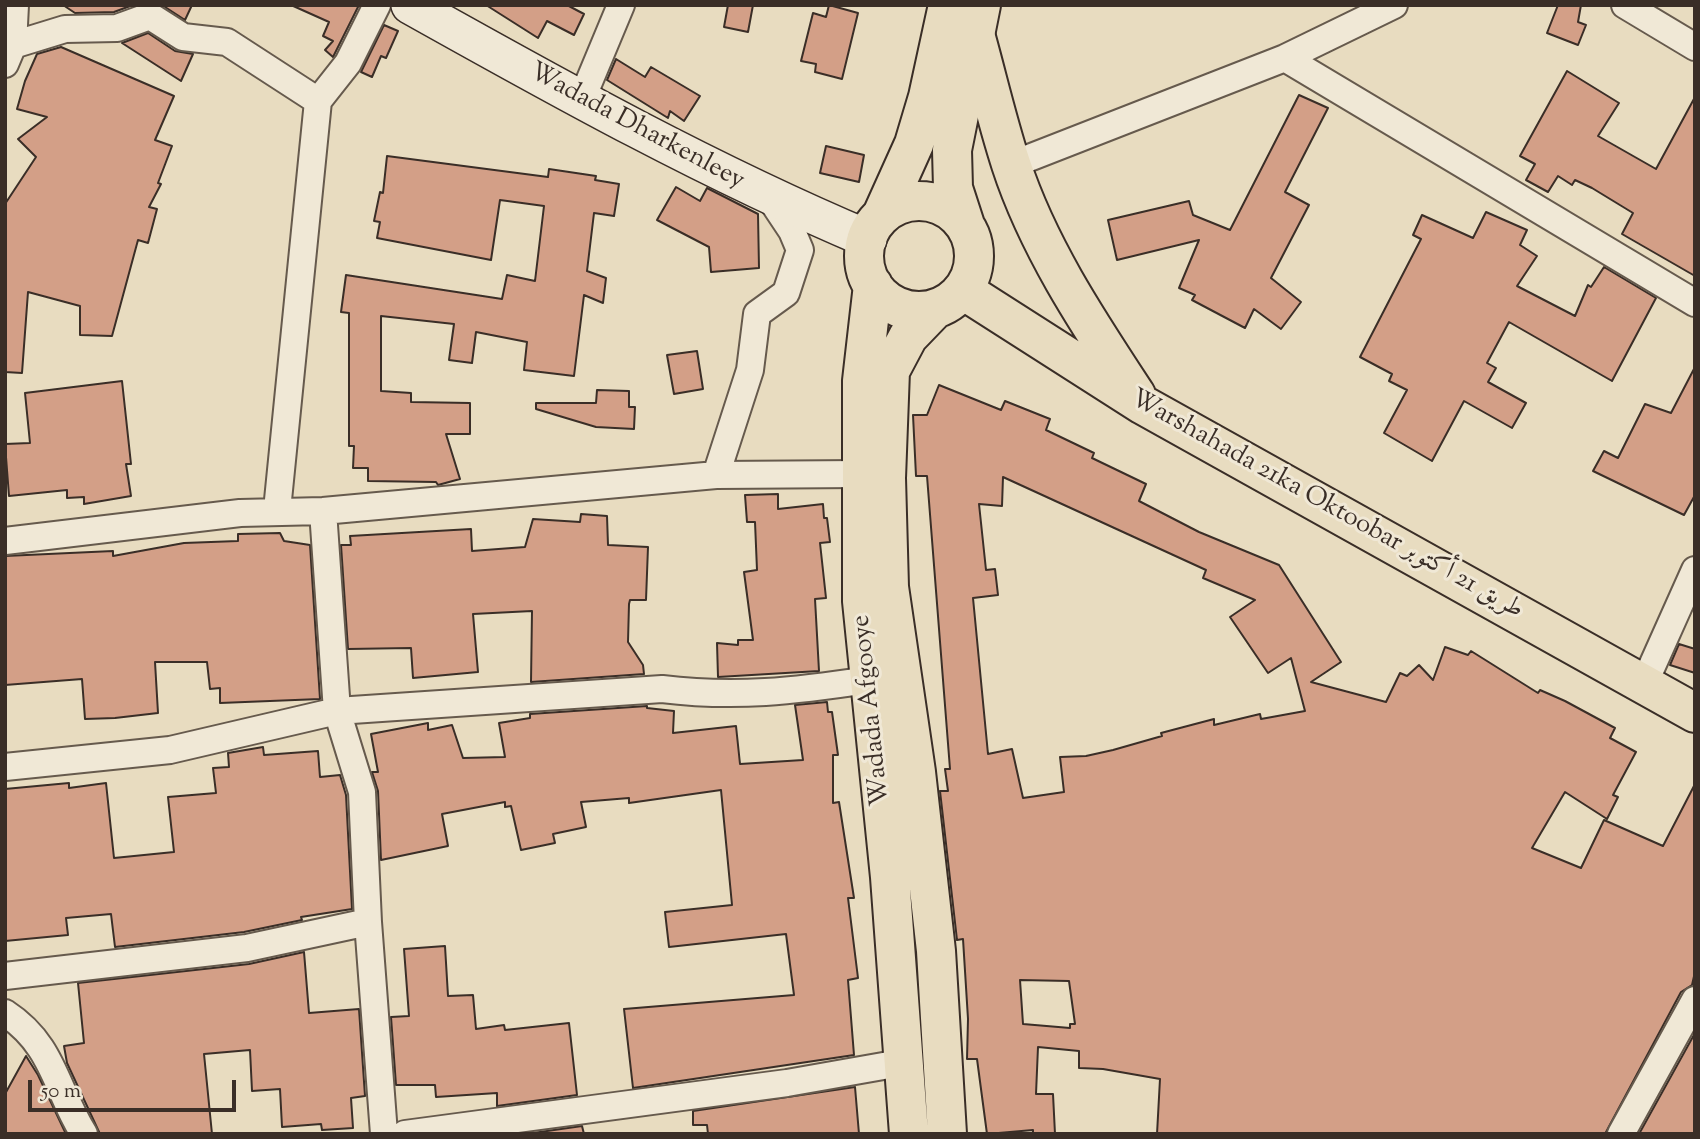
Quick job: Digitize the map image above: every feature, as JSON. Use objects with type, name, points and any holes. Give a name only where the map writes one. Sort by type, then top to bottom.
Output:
[{"type":"main road","name":"Wadada Dharkenleey","points":[[410,5],[581,101],[770,198],[875,227]]},
{"type":"main road","points":[[948,5],[928,97],[914,145],[875,227],[865,268],[873,285],[886,300],[901,308],[918,312],[949,300],[971,275],[974,258],[972,241],[953,188],[952,150],[978,20]]},
{"type":"main road","points":[[978,20],[1011,165],[1033,219],[1083,314],[1143,405]]},
{"type":"main road","points":[[875,227],[898,205],[917,201],[936,203],[953,212],[965,225]]},
{"type":"main road","name":"Wadada Afgooye","points":[[873,285],[862,382],[862,601],[890,877],[906,1062],[909,1134]]},
{"type":"main road","name":"Warshahada 21ka Oktoobar طريق 21 أكتوبر","points":[[949,300],[1143,405],[1695,713]]},
{"type":"main road","name":"Wadada Afgooye","points":[[947,1134],[936,951],[916,772],[889,587],[886,478],[890,371],[908,337],[949,300]]},
{"type":"street","points":[[9,54],[15,5]]},
{"type":"street","points":[[277,510],[318,101],[348,63],[377,5]]},
{"type":"street","points":[[581,101],[621,5]]},
{"type":"street","points":[[1011,165],[1285,58],[1394,5]]},
{"type":"street","points":[[1625,5],[1695,47]]},
{"type":"street","points":[[9,54],[65,29],[117,28],[150,16],[183,37],[227,42],[318,101]]},
{"type":"street","points":[[1285,58],[1695,303]]},
{"type":"street","points":[[716,475],[750,370],[757,314],[786,293],[800,250],[792,231],[770,198]]},
{"type":"street","points":[[5,541],[277,510],[323,510],[648,484],[716,475],[860,474]]},
{"type":"street","points":[[323,510],[337,711],[362,792],[368,922],[384,1134]]},
{"type":"street","points":[[1644,684],[1695,570]]},
{"type":"street","points":[[5,767],[170,750],[337,711],[662,689],[714,696],[779,693],[868,680]]},
{"type":"street","points":[[5,976],[247,948],[368,922]]},
{"type":"street","points":[[1622,1134],[1695,1000]]},
{"type":"street","points":[[5,1013],[21,1023],[45,1051],[84,1134]]},
{"type":"street","points":[[405,1134],[787,1083],[906,1062]]},
{"type":"building","points":[[63,5],[133,5],[114,12],[75,13]]},
{"type":"building","points":[[162,5],[192,5],[185,20]]},
{"type":"building","points":[[291,5],[359,5],[333,57],[325,50],[333,41],[323,36],[329,22]]},
{"type":"building","points":[[486,5],[567,5],[584,14],[574,35],[547,21],[538,38]]},
{"type":"building","points":[[728,5],[753,5],[748,32],[724,27]]},
{"type":"building","points":[[829,5],[858,13],[842,79],[815,72],[816,64],[801,61],[813,13],[826,17]]},
{"type":"building","points":[[1558,5],[1581,5],[1578,22],[1586,25],[1578,45],[1547,33]]},
{"type":"building","points":[[384,25],[398,31],[386,58],[381,56],[372,77],[361,72]]},
{"type":"building","points":[[148,33],[175,51],[193,54],[181,81],[122,43]]},
{"type":"building","points":[[61,47],[174,96],[155,140],[172,146],[158,183],[161,184],[149,207],[157,209],[148,243],[138,240],[112,336],[80,335],[80,306],[28,292],[22,373],[5,372],[5,204],[36,157],[18,139],[47,117],[17,109],[37,54]]},
{"type":"building","points":[[616,59],[645,77],[651,67],[700,96],[684,121],[670,111],[668,118],[607,80]]},
{"type":"building","points":[[1567,71],[1619,103],[1598,136],[1656,169],[1695,97],[1695,276],[1622,234],[1633,213],[1592,188],[1575,180],[1572,185],[1558,176],[1548,192],[1526,180],[1535,164],[1520,156]]},
{"type":"building","points":[[1299,95],[1328,108],[1285,192],[1309,205],[1271,278],[1301,302],[1281,329],[1254,309],[1245,328],[1192,300],[1195,295],[1179,288],[1199,240],[1117,260],[1108,220],[1189,201],[1193,215],[1230,230]]},
{"type":"building","points":[[826,146],[864,155],[859,182],[820,173]]},
{"type":"building","points":[[387,156],[548,177],[549,169],[596,176],[595,180],[619,184],[614,216],[594,213],[587,271],[606,278],[603,303],[584,295],[574,376],[524,370],[527,342],[476,332],[472,363],[449,360],[454,324],[381,316],[381,391],[411,393],[411,402],[470,403],[470,434],[446,434],[460,479],[438,485],[436,482],[368,481],[368,468],[353,468],[354,446],[349,446],[349,313],[341,312],[346,275],[502,299],[507,275],[535,281],[544,206],[500,200],[491,260],[377,238],[380,222],[374,221],[380,192],[383,193]]},
{"type":"building","points":[[676,187],[700,201],[707,188],[758,214],[759,268],[711,272],[709,247],[657,220]]},
{"type":"building","points":[[1486,212],[1527,230],[1520,245],[1537,256],[1517,286],[1575,316],[1588,285],[1591,287],[1604,267],[1656,298],[1612,381],[1509,322],[1487,363],[1496,368],[1488,382],[1526,403],[1512,428],[1464,401],[1432,461],[1384,433],[1407,390],[1389,381],[1392,374],[1360,357],[1421,239],[1413,235],[1422,215],[1473,238]]},
{"type":"building","points":[[697,351],[703,389],[674,394],[667,355]]},
{"type":"building","points":[[1695,367],[1695,495],[1684,515],[1593,471],[1604,451],[1618,458],[1645,404],[1671,413]]},
{"type":"building","points":[[122,381],[131,464],[126,464],[131,496],[84,504],[84,497],[67,498],[67,490],[9,496],[5,444],[30,443],[25,393]]},
{"type":"building","points":[[939,385],[1001,410],[1005,401],[1050,419],[1046,430],[1094,453],[1092,458],[1146,484],[1139,501],[1199,532],[1279,565],[1341,662],[1311,682],[1386,702],[1400,673],[1407,676],[1419,665],[1433,680],[1445,647],[1468,655],[1471,651],[1538,693],[1540,690],[1565,701],[1615,728],[1610,738],[1636,752],[1613,795],[1618,797],[1607,819],[1565,792],[1532,848],[1581,868],[1604,820],[1663,846],[1695,784],[1695,972],[1692,985],[1681,992],[1605,1134],[1157,1134],[1160,1079],[1103,1069],[1079,1068],[1079,1051],[1038,1047],[1036,1094],[1053,1094],[1055,1134],[1033,1134],[1033,1130],[987,1134],[977,1059],[967,1059],[968,1019],[963,939],[957,940],[940,791],[948,791],[945,769],[950,769],[927,476],[916,476],[913,415],[927,415]],"holes":[[[1003,477],[1206,570],[1203,578],[1255,600],[1230,617],[1268,673],[1291,658],[1305,711],[1261,719],[1260,714],[1214,725],[1214,719],[1161,733],[1162,736],[1113,750],[1086,756],[1060,757],[1064,792],[1023,798],[1012,749],[988,754],[973,598],[998,595],[995,569],[986,570],[979,504],[1002,506]],[[1020,980],[1069,981],[1075,1024],[1070,1024],[1070,1028],[1023,1024]]]},
{"type":"building","points":[[597,390],[629,391],[629,407],[635,407],[634,429],[596,427],[536,409],[536,403],[596,403]]},
{"type":"building","points":[[778,494],[778,509],[823,504],[824,518],[827,518],[830,542],[820,543],[826,598],[815,599],[819,671],[718,677],[717,643],[738,645],[738,640],[753,640],[744,572],[757,570],[755,522],[747,522],[745,495]]},
{"type":"building","points":[[581,514],[607,516],[608,545],[648,547],[646,600],[630,600],[629,604],[628,642],[643,665],[644,674],[531,682],[532,611],[473,614],[478,672],[413,678],[411,648],[348,649],[341,545],[351,545],[350,536],[471,529],[472,551],[525,547],[533,519],[580,522]]},
{"type":"building","points":[[280,533],[284,541],[310,545],[320,699],[220,703],[220,688],[210,689],[207,662],[155,662],[158,713],[115,718],[85,719],[82,679],[5,685],[5,556],[113,551],[113,556],[184,543],[238,541],[238,534]]},
{"type":"building","points":[[1679,644],[1695,649],[1695,673],[1670,665]]},
{"type":"building","points":[[827,702],[828,712],[832,712],[838,755],[833,755],[833,803],[839,802],[854,898],[848,898],[858,978],[848,980],[854,1055],[633,1088],[624,1009],[794,995],[786,934],[669,947],[665,912],[732,905],[721,790],[629,803],[629,798],[581,802],[586,827],[553,834],[555,843],[521,850],[511,806],[505,807],[505,802],[442,814],[448,846],[381,860],[378,791],[372,772],[378,772],[371,734],[428,723],[428,730],[452,725],[463,758],[505,757],[499,723],[530,718],[530,714],[647,706],[674,711],[673,733],[736,726],[740,764],[803,760],[795,705]]},
{"type":"building","points":[[263,747],[264,755],[318,751],[320,777],[340,775],[346,795],[352,909],[301,917],[302,920],[244,932],[115,947],[111,914],[66,918],[68,935],[5,941],[5,789],[69,783],[69,788],[106,783],[114,858],[174,852],[168,797],[216,793],[213,768],[229,767],[228,753]]},
{"type":"building","points":[[445,946],[448,996],[473,995],[476,1029],[504,1025],[505,1030],[569,1023],[577,1095],[497,1106],[497,1093],[436,1097],[435,1085],[396,1085],[391,1017],[409,1016],[404,949]]},
{"type":"building","points":[[304,952],[309,1013],[359,1009],[365,1096],[351,1098],[353,1128],[322,1130],[321,1124],[282,1127],[280,1089],[252,1091],[250,1050],[204,1054],[212,1134],[100,1134],[67,1063],[64,1046],[84,1043],[78,983],[249,964]]},
{"type":"building","points":[[1695,1033],[1695,1134],[1639,1134]]},
{"type":"building","points":[[26,1056],[66,1134],[5,1134],[5,1094]]},
{"type":"building","points":[[855,1087],[859,1134],[708,1134],[707,1125],[693,1125],[693,1111]]},
{"type":"building","points":[[582,1126],[584,1134],[526,1134]]}]
